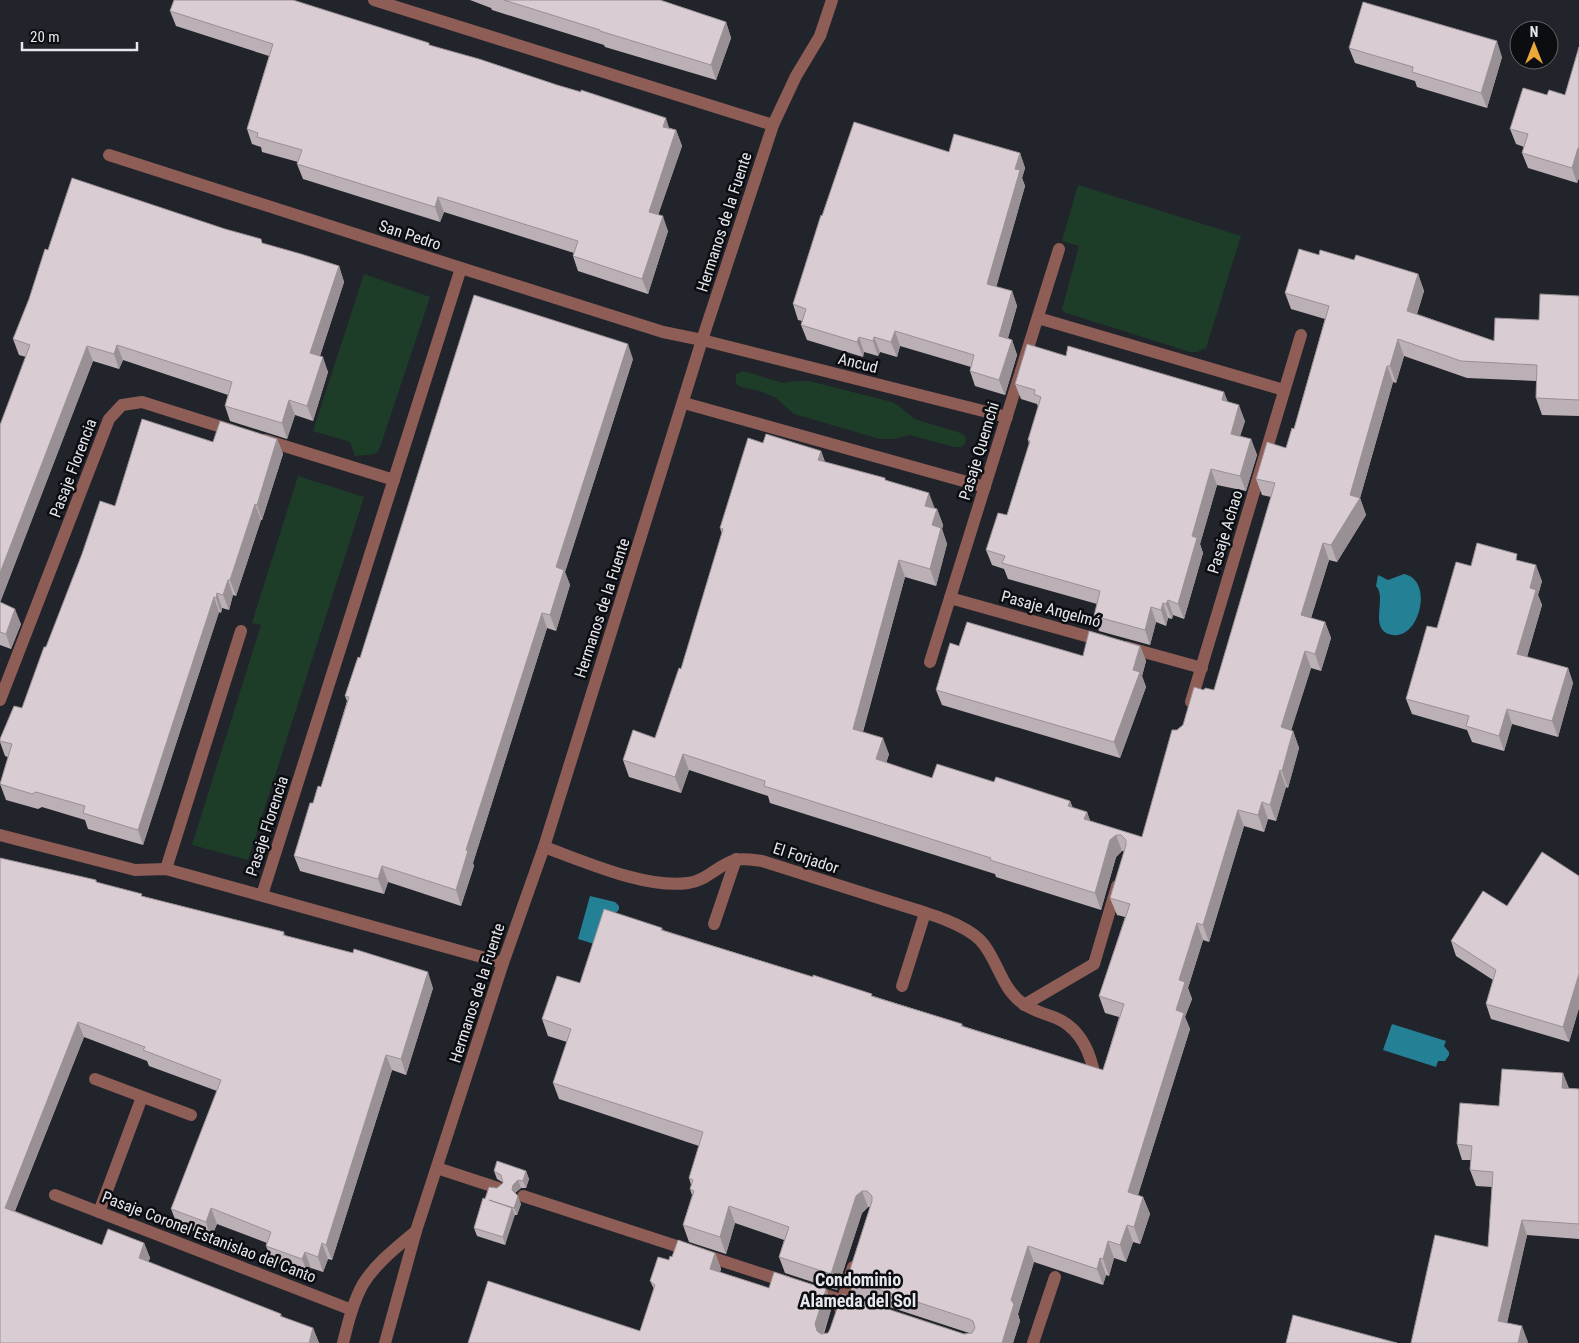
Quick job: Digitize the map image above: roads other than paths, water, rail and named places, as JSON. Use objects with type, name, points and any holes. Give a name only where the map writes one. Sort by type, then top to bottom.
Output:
[{"type":"street","points":[[374,0],[773,125]]},
{"type":"street","name":"Hermanos de la Fuente","points":[[385,1343],[416,1231],[503,963],[544,847],[684,403],[702,340],[773,125],[796,76],[820,36],[832,0]]},
{"type":"street","name":"San Pedro","points":[[110,154],[663,332],[702,340]]},
{"type":"street","name":"Pasaje Quemchi","points":[[930,662],[1059,249]]},
{"type":"street","name":"Pasaje Florencia","points":[[262,896],[461,268]]},
{"type":"street","points":[[1038,318],[1284,390]]},
{"type":"street","name":"Pasaje Achao","points":[[1188,712],[1301,336]]},
{"type":"street","name":"Ancud","points":[[702,340],[1007,417]]},
{"type":"street","name":"Pasaje Florencia","points":[[0,700],[110,419],[122,405],[142,402],[394,480]]},
{"type":"street","points":[[684,403],[985,487]]},
{"type":"street","name":"Pasaje Angelmó","points":[[950,598],[1202,668]]},
{"type":"street","points":[[166,869],[241,631]]},
{"type":"street","name":"Pasaje Florencia","points":[[0,835],[135,870],[166,869],[503,963]]},
{"type":"street","points":[[544,847],[642,881],[669,884],[701,880],[718,868],[736,859]]},
{"type":"street","points":[[714,924],[736,859]]},
{"type":"street","name":"El Forjador","points":[[736,859],[762,860],[960,926],[980,940],[994,962],[1004,984],[1024,1005]]},
{"type":"street","points":[[1024,1005],[1094,964],[1119,878]]},
{"type":"street","points":[[902,986],[925,913]]},
{"type":"street","points":[[1024,1005],[1059,1019],[1079,1034],[1090,1056],[1093,1068]]},
{"type":"street","points":[[95,1079],[191,1115]]},
{"type":"street","points":[[99,1212],[142,1097]]},
{"type":"street","points":[[437,1168],[498,1188]]},
{"type":"street","name":"Pasaje Coronel Estanislao del Canto","points":[[55,1195],[352,1310]]},
{"type":"street","points":[[523,1196],[870,1310]]},
{"type":"street","points":[[343,1343],[352,1310],[364,1283],[385,1257],[416,1231]]},
{"type":"street","points":[[837,1318],[858,1253]]},
{"type":"street","points":[[1033,1343],[1054,1277]]},
{"type":"water","points":[[1404,574],[1413,579],[1419,587],[1421,597],[1420,608],[1410,628],[1402,634],[1393,635],[1385,632],[1381,627],[1379,621],[1380,598],[1376,586],[1378,575],[1388,580]]},
{"type":"water","points":[[590,896],[615,902],[619,906],[617,912],[611,912],[601,946],[578,939]]},
{"type":"water","points":[[1392,1024],[1446,1041],[1444,1046],[1449,1055],[1445,1061],[1438,1061],[1436,1067],[1383,1050]]},
{"type":"district","name":"Condominio Alameda del Sol","points":[[858,1289]]}]
